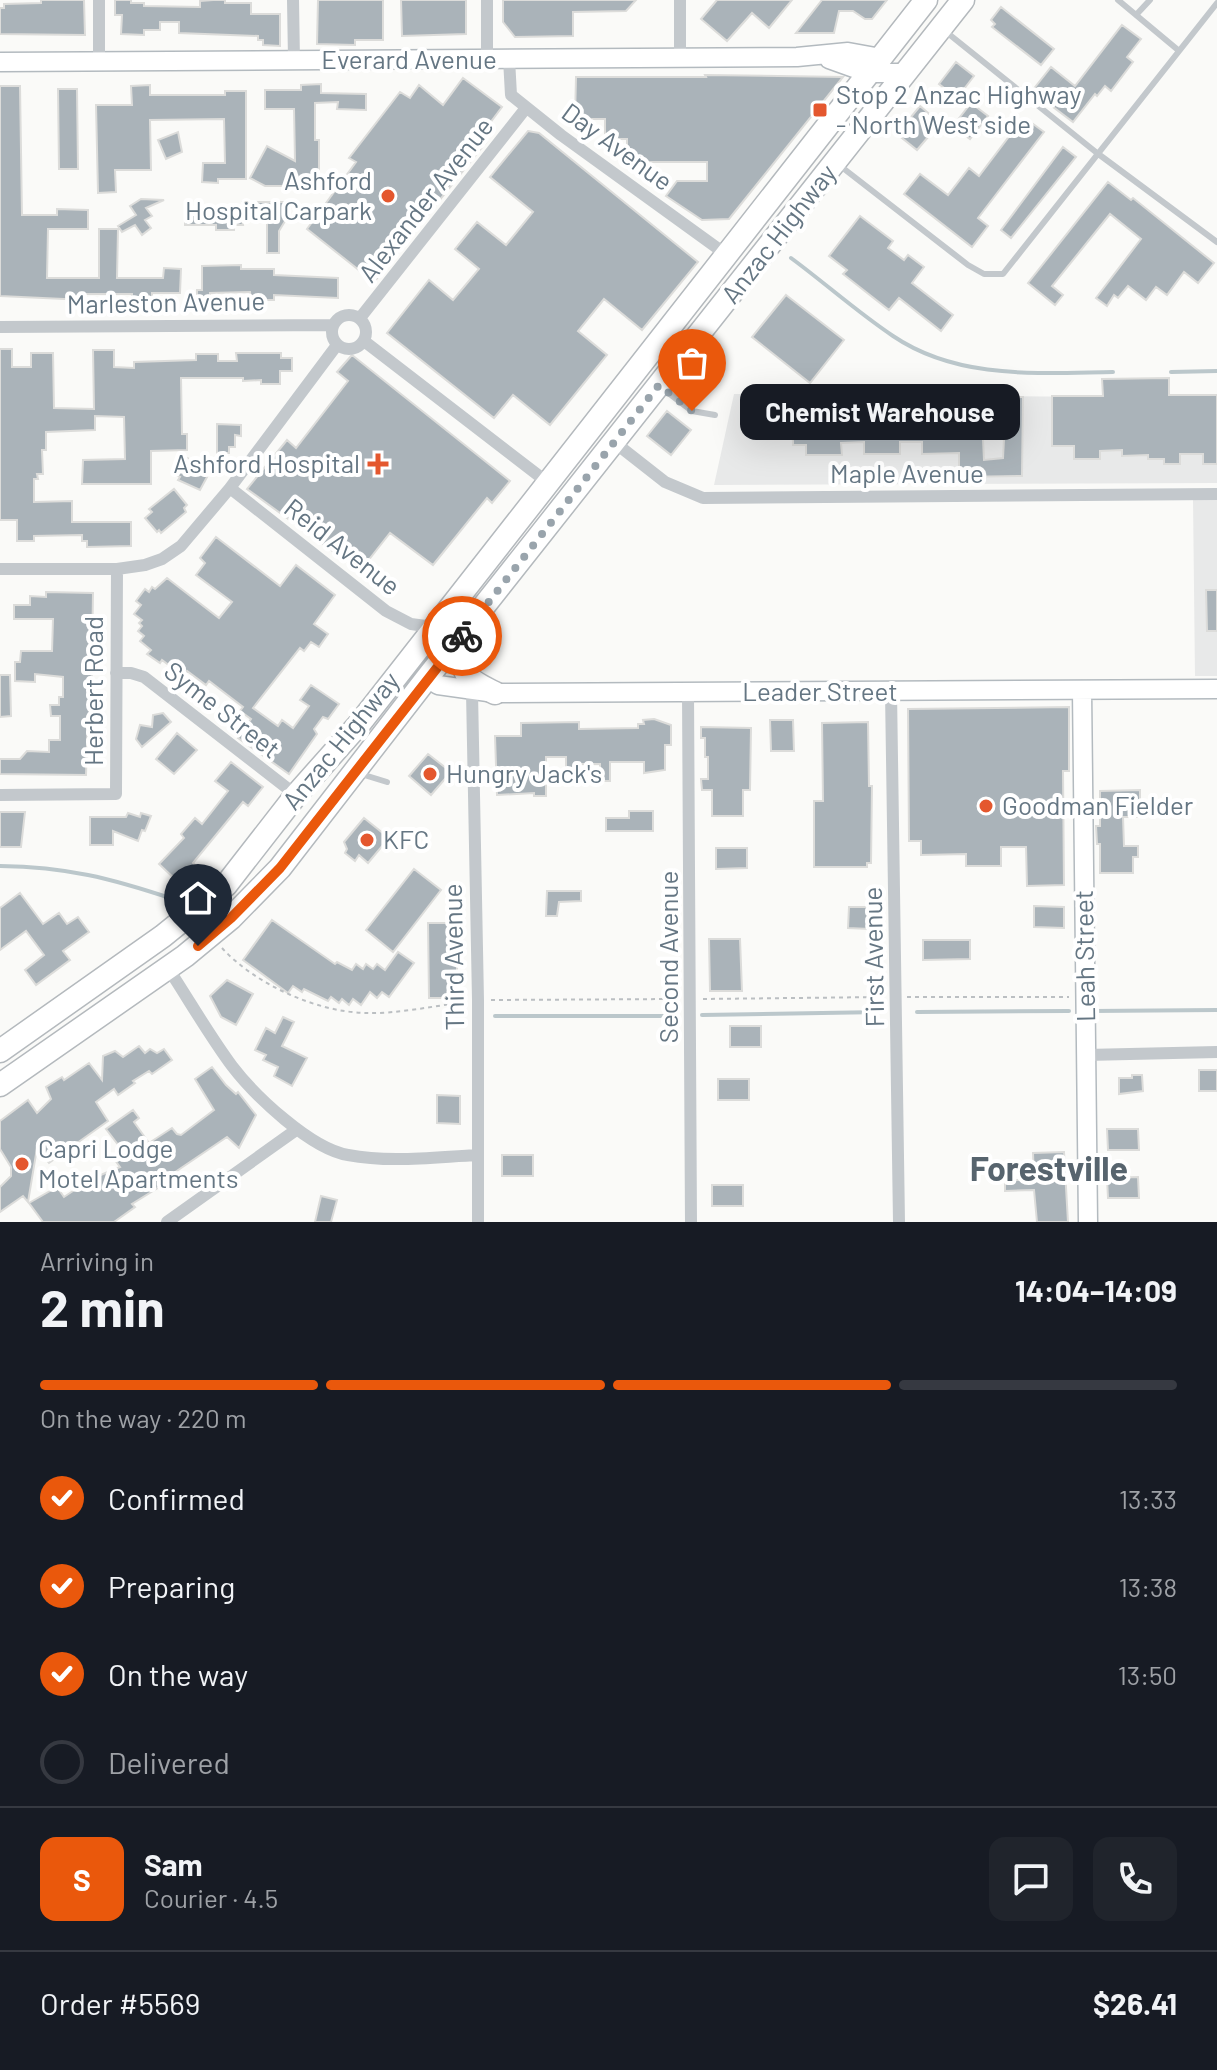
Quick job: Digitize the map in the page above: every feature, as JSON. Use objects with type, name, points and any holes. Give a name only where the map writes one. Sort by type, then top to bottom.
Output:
[{"type":"highway","name":"Anzac Highway","points":[[0,1051],[163,936],[226,885],[296,795],[360,723],[926,0]]},
{"type":"highway","name":"Anzac Highway","points":[[0,1085],[211,935],[280,868],[963,0]]},
{"type":"highway","points":[[682,311],[704,328]]},
{"type":"highway","points":[[605,407],[609,433],[614,442]]},
{"type":"highway","points":[[571,450],[596,440],[614,442]]},
{"type":"highway","points":[[493,553],[515,569]]},
{"type":"highway","points":[[360,723],[395,693],[427,678],[423,668],[424,652],[437,623]]},
{"type":"highway","points":[[461,638],[464,674],[495,693]]},
{"type":"highway","points":[[272,827],[279,837],[287,841],[309,831]]},
{"type":"highway","points":[[237,871],[266,853],[278,858],[280,868]]},
{"type":"street","points":[[99,0],[99,61]]},
{"type":"street","points":[[293,0],[294,60]]},
{"type":"street","points":[[487,0],[487,60]]},
{"type":"street","points":[[680,0],[680,58]]},
{"type":"street","name":"Everard Avenue","points":[[0,62],[818,57],[904,73]]},
{"type":"street","name":"Day Avenue","points":[[509,59],[511,95],[727,255]]},
{"type":"street","name":"Alexander Avenue","points":[[360,318],[526,108]]},
{"type":"street","points":[[344,315],[360,318],[365,327],[364,341],[355,348],[344,349],[333,339],[333,325],[344,315]]},
{"type":"street","name":"Marleston Avenue","points":[[0,327],[333,325]]},
{"type":"street","points":[[364,341],[547,482]]},
{"type":"street","points":[[0,569],[117,569],[162,559],[181,546],[230,488],[337,345]]},
{"type":"street","name":"Maple Avenue","points":[[614,442],[665,482],[703,498],[1217,494]]},
{"type":"street","name":"Reid Avenue","points":[[230,488],[386,611],[411,624],[437,623]]},
{"type":"street","name":"Herbert Road","points":[[0,795],[116,794],[117,569]]},
{"type":"street","name":"Syme Street","points":[[116,673],[144,677],[296,795]]},
{"type":"street","name":"Leader Street","points":[[427,678],[438,685],[495,693],[1217,689]]},
{"type":"street","name":"Leah Street","points":[[1082,690],[1088,1222]]},
{"type":"street","name":"Third Avenue","points":[[472,692],[478,1222]]},
{"type":"street","name":"First Avenue","points":[[891,692],[899,1222]]},
{"type":"street","name":"Second Avenue","points":[[688,693],[691,1222]]},
{"type":"street","points":[[168,968],[233,1067],[296,1130],[323,1147],[346,1155],[393,1159],[478,1155]]},
{"type":"street","points":[[1086,1055],[1217,1052]]},
{"type":"street","points":[[167,1222],[296,1130]]},
{"type":"lane","points":[[1118,0],[1178,50]]},
{"type":"lane","points":[[1136,15],[1150,0]]},
{"type":"lane","points":[[806,154],[835,162],[968,265],[984,274],[1003,274],[1217,3]]},
{"type":"lane","points":[[941,28],[1097,153],[1217,242]]},
{"type":"lane","points":[[659,385],[692,411],[715,415]]},
{"type":"lane","points":[[354,772],[387,782]]},
{"type":"path","points":[[211,935],[239,965],[292,998],[365,1013],[466,1002]]},
{"type":"path","points":[[696,999],[890,997]]},
{"type":"path","points":[[905,997],[1086,997]]},
{"type":"path","points":[[485,1000],[680,999]]},
{"type":"shaded area","points":[[734,394],[1217,398],[1217,483],[714,485]]},
{"type":"shaded area","points":[[1193,499],[1217,500],[1217,676],[1195,676]]},
{"type":"building","points":[[41,0],[84,0],[85,35],[0,34],[0,8],[4,8],[4,4],[41,3]]},
{"type":"building","points":[[115,0],[131,0],[131,3],[144,3],[144,6],[200,7],[200,1],[213,0],[251,3],[251,14],[280,14],[280,46],[263,45],[263,40],[258,40],[258,36],[179,33],[179,22],[160,22],[160,30],[144,30],[144,35],[121,34],[122,15],[115,15]]},
{"type":"building","points":[[318,0],[383,0],[383,40],[355,40],[355,45],[317,44]]},
{"type":"building","points":[[401,0],[466,0],[466,34],[402,36]]},
{"type":"building","points":[[503,0],[636,0],[626,11],[573,12],[573,36],[515,37],[503,22]]},
{"type":"building","points":[[717,0],[792,0],[769,28],[752,13],[727,41],[701,19]]},
{"type":"building","points":[[822,0],[887,0],[872,19],[865,19],[853,11],[839,11],[834,33],[796,33]]},
{"type":"building","points":[[1001,7],[1054,49],[1041,65],[992,27],[995,24],[991,20]]},
{"type":"building","points":[[1122,25],[1141,39],[1127,57],[1133,62],[1111,91],[1105,86],[1097,96],[1095,94],[1073,122],[1032,91],[1051,67],[1075,86]]},
{"type":"building","points":[[956,62],[974,76],[957,98],[939,84]]},
{"type":"building","points":[[576,77],[843,77],[729,219],[702,220],[666,196],[677,181],[707,181],[707,162],[627,162],[627,139],[605,139],[605,119],[575,119]]},
{"type":"building","name":"Ashford Hospital Carpark","points":[[463,78],[502,107],[481,135],[487,141],[374,282],[307,229],[356,162],[349,158],[400,92],[410,98],[419,85],[443,105]]},
{"type":"building","points":[[321,84],[321,93],[366,94],[366,110],[337,109],[338,102],[315,103],[319,183],[265,186],[250,178],[267,146],[295,161],[294,109],[265,109],[265,90],[301,90],[301,85]]},
{"type":"building","points":[[150,85],[150,95],[225,95],[225,91],[246,91],[246,179],[202,182],[203,163],[225,163],[224,119],[150,120],[151,170],[115,170],[116,192],[98,193],[96,105],[132,105],[131,86]]},
{"type":"building","points":[[0,86],[20,86],[22,215],[57,215],[57,209],[88,210],[88,229],[48,229],[47,278],[99,278],[99,229],[118,229],[117,278],[163,278],[164,268],[181,269],[180,293],[152,293],[152,300],[132,300],[132,294],[85,294],[85,300],[0,296]]},
{"type":"building","points":[[58,89],[77,89],[78,169],[59,169]]},
{"type":"building","points":[[971,103],[988,116],[970,139],[953,126]]},
{"type":"building","points":[[920,106],[940,123],[917,150],[897,134]]},
{"type":"building","points":[[1029,121],[1044,132],[978,218],[988,226],[972,247],[904,194],[920,174],[948,195],[969,168],[979,176],[1017,126],[1022,130]]},
{"type":"building","points":[[528,131],[539,133],[698,262],[642,330],[604,299],[578,331],[607,355],[550,425],[513,395],[494,418],[387,333],[429,280],[453,300],[479,269],[455,249],[477,222],[506,245],[533,212],[490,177]]},
{"type":"building","points":[[178,132],[182,152],[166,159],[158,140]]},
{"type":"building","points":[[1063,147],[1076,157],[1011,238],[1001,230]]},
{"type":"building","points":[[1108,182],[1131,200],[1133,198],[1214,263],[1198,283],[1184,272],[1167,295],[1156,287],[1146,300],[1128,286],[1118,298],[1114,295],[1107,306],[1096,298],[1141,239],[1110,214],[1052,286],[1063,295],[1055,305],[1028,283]]},
{"type":"building","points":[[141,199],[164,200],[146,208],[152,216],[145,220],[151,228],[142,235],[135,225],[122,232],[118,226],[136,215],[130,206]]},
{"type":"building","points":[[242,202],[292,202],[287,211],[290,213],[279,231],[279,253],[267,253],[267,220],[242,220],[243,225],[234,225],[234,230],[216,230],[216,225],[185,225],[185,211],[231,210],[231,206],[242,206]]},
{"type":"building","points":[[860,216],[893,241],[888,248],[904,260],[908,255],[924,267],[912,283],[953,315],[941,331],[899,298],[889,310],[843,274],[847,270],[829,256]]},
{"type":"building","points":[[241,265],[241,269],[274,269],[274,275],[338,278],[338,298],[274,295],[274,300],[251,300],[250,292],[210,293],[210,302],[197,303],[197,290],[202,290],[202,266]]},
{"type":"building","points":[[786,295],[844,340],[810,383],[752,337]]},
{"type":"building","points":[[0,349],[12,349],[12,367],[31,367],[31,353],[53,353],[54,408],[94,409],[93,350],[114,350],[114,367],[134,368],[134,362],[196,360],[196,354],[218,354],[218,361],[237,361],[236,353],[281,353],[281,358],[292,358],[292,371],[280,371],[280,384],[261,384],[261,380],[243,381],[243,378],[181,378],[182,434],[187,434],[187,450],[151,451],[151,484],[82,484],[83,460],[125,459],[124,417],[95,416],[95,430],[46,432],[46,450],[42,450],[43,474],[37,474],[38,479],[34,479],[34,502],[72,501],[72,522],[131,522],[131,546],[87,547],[82,535],[34,536],[34,541],[17,541],[17,520],[0,520]]},
{"type":"building","name":"Ashford Hospital","points":[[352,355],[510,481],[492,503],[487,498],[433,565],[390,533],[360,571],[247,489],[287,440],[296,448],[348,381],[337,372]]},
{"type":"building","points":[[1169,378],[1169,395],[1217,395],[1217,464],[1203,464],[1203,454],[1180,454],[1180,464],[1164,464],[1164,459],[1148,459],[1148,455],[1122,456],[1122,450],[1100,451],[1100,459],[1074,459],[1074,446],[1052,446],[1052,396],[1103,396],[1102,379]]},
{"type":"building","points":[[1023,397],[1022,476],[959,477],[959,453],[922,454],[922,442],[900,442],[900,454],[864,454],[864,442],[841,443],[842,455],[806,455],[806,445],[793,445],[792,400]],"holes":[[[983,439],[1004,439],[1003,458],[984,460]]]},
{"type":"building","points":[[667,411],[691,430],[671,455],[647,436]]},
{"type":"building","points":[[217,424],[241,425],[241,436],[235,435],[235,447],[229,447],[229,453],[217,453]]},
{"type":"building","points":[[181,455],[205,467],[202,474],[207,477],[200,490],[178,480],[180,477],[172,473]]},
{"type":"building","points":[[174,489],[187,505],[184,508],[186,512],[161,533],[159,530],[157,532],[145,518],[152,512],[149,509]]},
{"type":"building","points":[[216,537],[280,586],[296,565],[335,595],[314,624],[328,634],[319,647],[311,642],[304,651],[300,648],[253,708],[278,726],[282,720],[293,728],[309,706],[300,700],[311,685],[339,704],[328,719],[323,717],[314,729],[317,734],[289,774],[238,738],[251,719],[240,711],[243,707],[209,681],[206,685],[187,671],[183,676],[162,660],[160,663],[147,654],[151,650],[140,641],[144,636],[138,631],[142,620],[134,614],[141,605],[136,601],[145,589],[149,592],[152,587],[155,589],[167,578],[219,618],[232,602],[196,575],[205,563],[200,558]]},
{"type":"building","points":[[1206,590],[1217,590],[1217,631],[1207,631]]},
{"type":"building","points":[[46,592],[93,593],[91,716],[88,716],[86,775],[0,774],[0,759],[20,759],[27,751],[49,752],[49,740],[60,740],[60,716],[51,716],[50,705],[59,705],[59,697],[63,697],[63,677],[35,674],[35,682],[15,681],[15,662],[20,662],[21,651],[52,651],[53,619],[14,619],[14,605],[30,605],[30,596],[46,597]]},
{"type":"building","points":[[0,675],[10,675],[11,716],[0,717]]},
{"type":"building","name":"Goodman Fielder","points":[[1069,707],[1069,771],[1063,771],[1064,885],[1027,886],[1026,847],[1001,847],[1001,866],[966,866],[966,854],[921,855],[921,841],[909,841],[908,709]]},
{"type":"building","points":[[163,713],[171,722],[142,747],[136,739],[140,725],[152,727],[153,715]]},
{"type":"building","points":[[654,719],[671,725],[671,745],[665,745],[665,770],[644,773],[644,762],[610,762],[610,781],[600,781],[600,764],[579,764],[579,771],[566,771],[566,757],[546,757],[546,796],[534,796],[534,793],[497,795],[495,736],[521,736],[521,723],[579,722],[579,729],[638,728],[638,724],[644,724],[643,720]]},
{"type":"building","points":[[770,720],[793,720],[794,751],[771,751]]},
{"type":"building","points":[[868,722],[869,786],[872,786],[871,863],[867,863],[867,867],[814,867],[814,801],[823,801],[822,723]]},
{"type":"building","points":[[701,727],[751,728],[750,790],[743,790],[743,816],[712,816],[712,790],[702,790],[701,779],[708,779],[708,757],[705,757],[705,738],[701,738]]},
{"type":"building","points":[[177,733],[197,750],[174,774],[156,759]]},
{"type":"building","name":"Hungry Jack's","points":[[428,754],[451,772],[431,795],[409,776]]},
{"type":"building","points":[[231,762],[263,787],[248,806],[243,802],[193,863],[195,865],[178,882],[159,864],[184,838],[181,834],[195,818],[202,824],[228,791],[215,781]]},
{"type":"building","points":[[1140,790],[1137,817],[1123,817],[1124,846],[1138,846],[1138,857],[1133,857],[1133,873],[1100,873],[1100,844],[1097,844],[1096,826],[1100,826],[1100,791]]},
{"type":"building","points":[[629,811],[653,811],[653,831],[606,831],[606,818],[629,818]]},
{"type":"building","points":[[0,812],[25,812],[21,847],[0,847]]},
{"type":"building","points":[[128,813],[140,817],[141,813],[151,816],[138,841],[113,831],[113,845],[90,845],[90,817],[126,817]]},
{"type":"building","name":"KFC","points":[[364,818],[389,838],[368,863],[359,855],[355,861],[345,853],[344,842]]},
{"type":"building","points":[[716,848],[747,848],[747,868],[716,869]]},
{"type":"building","points":[[414,869],[441,890],[393,952],[366,930]]},
{"type":"building","points":[[547,891],[581,891],[581,901],[559,902],[557,916],[546,916]]},
{"type":"building","points":[[20,893],[43,924],[59,913],[67,924],[78,917],[89,932],[63,951],[70,960],[36,985],[25,970],[44,955],[26,931],[0,950],[0,908]]},
{"type":"building","points":[[1034,906],[1064,907],[1064,928],[1034,927]]},
{"type":"building","points":[[849,907],[871,907],[870,929],[848,928]]},
{"type":"building","points":[[272,920],[335,964],[337,962],[352,970],[356,964],[363,969],[366,964],[373,969],[377,964],[385,970],[398,952],[414,963],[389,997],[382,992],[377,998],[370,992],[361,1005],[353,999],[349,1005],[342,999],[339,1003],[331,997],[328,1001],[293,986],[288,993],[243,960]]},
{"type":"building","points":[[428,923],[457,923],[457,998],[429,998]]},
{"type":"building","points":[[709,939],[740,939],[742,991],[710,991]]},
{"type":"building","points":[[923,940],[970,940],[970,959],[923,960]]},
{"type":"building","points":[[227,980],[253,994],[236,1025],[221,1017],[210,996]]},
{"type":"building","points":[[283,1017],[294,1022],[282,1046],[307,1058],[292,1086],[274,1076],[278,1067],[263,1060],[266,1055],[255,1050],[266,1028],[275,1033]]},
{"type":"building","points":[[730,1026],[761,1026],[761,1047],[730,1047]]},
{"type":"building","points":[[139,1046],[145,1053],[150,1049],[157,1053],[164,1049],[172,1060],[152,1074],[149,1071],[133,1081],[135,1083],[118,1095],[114,1089],[96,1102],[108,1121],[49,1163],[37,1148],[28,1202],[23,1196],[0,1212],[0,1187],[11,1176],[11,1167],[0,1149],[0,1121],[28,1100],[37,1113],[51,1099],[46,1087],[62,1077],[64,1080],[89,1063],[102,1080],[103,1056],[115,1051],[123,1057]]},
{"type":"building","points":[[212,1067],[256,1115],[239,1148],[227,1137],[159,1183],[161,1186],[132,1204],[135,1207],[114,1222],[43,1222],[29,1203],[57,1187],[64,1197],[91,1179],[120,1167],[112,1156],[122,1150],[106,1129],[133,1110],[139,1118],[134,1122],[149,1143],[172,1128],[181,1135],[214,1110],[195,1079]]},
{"type":"building","points":[[1199,1070],[1217,1070],[1217,1091],[1199,1091]]},
{"type":"building","points":[[1132,1075],[1142,1075],[1143,1091],[1119,1094],[1119,1078],[1132,1078]]},
{"type":"building","points":[[718,1079],[749,1079],[749,1100],[718,1100]]},
{"type":"building","points":[[437,1095],[460,1096],[460,1124],[437,1123]]},
{"type":"building","points":[[1107,1129],[1138,1129],[1139,1150],[1108,1150]]},
{"type":"building","points":[[1064,1152],[1068,1222],[1037,1222],[1034,1190],[1005,1191],[1005,1180],[1034,1180],[1033,1153]]},
{"type":"building","points":[[502,1155],[533,1155],[533,1176],[502,1176]]},
{"type":"building","points":[[1138,1177],[1139,1198],[1108,1198],[1107,1178]]},
{"type":"building","points":[[712,1185],[743,1185],[743,1206],[712,1206]]},
{"type":"building","points":[[321,1196],[337,1200],[331,1222],[315,1222]]},
{"type":"waterway","points":[[791,258],[893,336],[944,360],[999,371],[1113,372]]},
{"type":"waterway","points":[[1171,372],[1217,371]]},
{"type":"waterway","points":[[0,866],[88,875],[173,899]]},
{"type":"waterway","points":[[1092,1011],[1217,1010]]},
{"type":"waterway","points":[[917,1012],[1069,1011]]},
{"type":"waterway","points":[[702,1015],[882,1012]]},
{"type":"waterway","points":[[495,1016],[676,1016]]},
{"type":"way so far","points":[[462,636],[659,385],[692,411]]},
{"type":"place","name":"Stop 2 Anzac Highway - North West side","points":[[820,110]]},
{"type":"place","name":"Ashford Hospital Carpark","points":[[388,196]]},
{"type":"place","name":"Chemist Warehouse","points":[[692,411]]},
{"type":"place","name":"Ashford Hospital","points":[[378,464]]},
{"type":"place","name":"Hungry Jack's","points":[[430,774]]},
{"type":"place","name":"Goodman Fielder","points":[[986,806]]},
{"type":"place","name":"KFC","points":[[367,840]]},
{"type":"place","name":"Capri Lodge Motel Apartments","points":[[22,1164]]},
{"type":"district","name":"Forestville","points":[[1049,1169]]},
{"type":"route","points":[[198,946],[231,918],[280,868],[462,636]]}]
